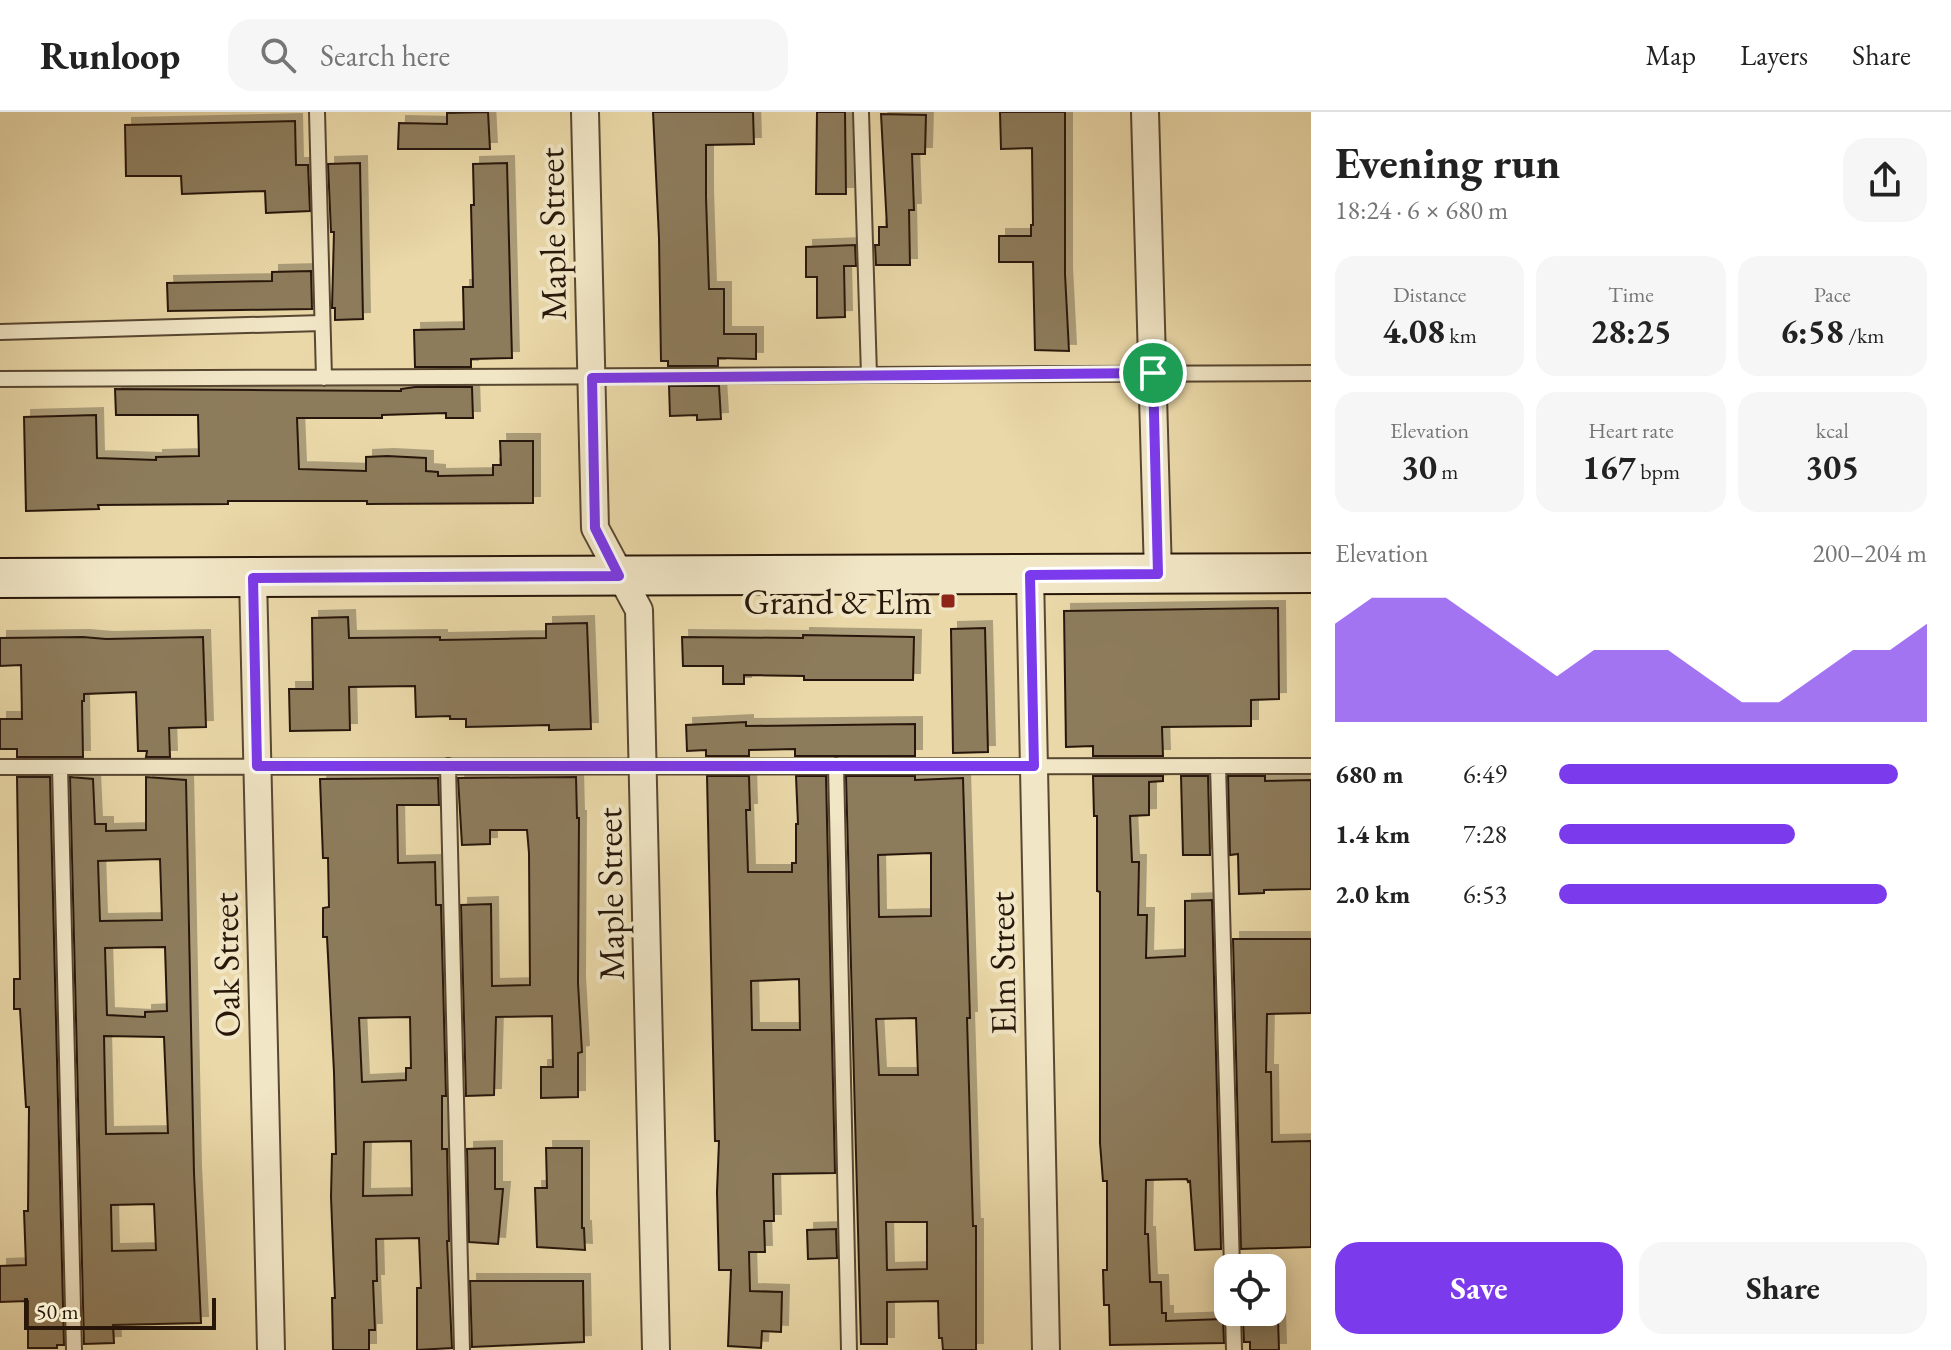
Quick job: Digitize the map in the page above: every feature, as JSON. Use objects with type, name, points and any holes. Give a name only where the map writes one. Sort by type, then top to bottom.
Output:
[{"type":"main road","points":[[0,578],[1311,573]]},
{"type":"street","name":"Maple Street","points":[[585,112],[595,528],[639,610],[656,1350]]},
{"type":"street","points":[[1145,112],[1158,574]]},
{"type":"street","name":"Elm Street","points":[[1030,575],[1046,1350]]},
{"type":"street","name":"Oak Street","points":[[253,578],[271,1350]]},
{"type":"lane","points":[[317,112],[324,378]]},
{"type":"lane","points":[[861,112],[869,375]]},
{"type":"lane","points":[[0,332],[322,323]]},
{"type":"lane","points":[[0,379],[1311,373]]},
{"type":"lane","points":[[448,766],[462,1350]]},
{"type":"lane","points":[[836,766],[849,1350]]},
{"type":"lane","points":[[1218,766],[1232,1254]]},
{"type":"lane","points":[[0,767],[1311,766]]},
{"type":"lane","points":[[60,767],[74,1350]]},
{"type":"lane","points":[[1233,1326],[1234,1350]]},
{"type":"building","points":[[488,112],[490,149],[398,149],[399,123],[447,124],[447,113]]},
{"type":"building","points":[[653,112],[753,112],[754,144],[706,145],[706,197],[709,289],[724,289],[724,334],[756,334],[756,359],[718,358],[718,366],[668,366],[668,361],[661,361]]},
{"type":"building","points":[[817,112],[845,112],[846,194],[816,194]]},
{"type":"building","points":[[1000,112],[1065,112],[1065,274],[1069,351],[1035,350],[1033,262],[999,262],[999,236],[1031,236],[1033,225],[1032,148],[1001,149]]},
{"type":"building","points":[[881,114],[926,115],[925,154],[912,154],[914,210],[909,210],[910,265],[876,265],[875,245],[879,245],[879,227],[887,227]]},
{"type":"building","points":[[295,121],[296,165],[308,165],[310,211],[266,213],[265,191],[182,194],[181,176],[126,176],[125,125]]},
{"type":"building","points":[[360,163],[363,319],[335,320],[335,308],[332,308],[334,232],[331,232],[328,164]]},
{"type":"building","points":[[507,163],[512,358],[471,359],[471,367],[415,367],[414,330],[464,329],[463,287],[473,287],[473,164]]},
{"type":"building","points":[[855,245],[856,266],[844,266],[845,317],[817,318],[817,277],[806,277],[806,247]]},
{"type":"building","points":[[311,271],[312,309],[168,311],[167,283],[272,281],[272,272]]},
{"type":"building","points":[[669,386],[719,386],[721,419],[697,420],[697,415],[670,416]]},
{"type":"building","points":[[415,387],[472,387],[473,418],[446,418],[446,413],[382,415],[382,418],[297,418],[299,469],[366,471],[366,457],[387,456],[426,458],[426,471],[438,472],[438,476],[493,475],[493,465],[501,465],[500,441],[533,441],[533,503],[228,501],[228,504],[98,505],[99,509],[26,511],[24,417],[96,415],[97,458],[156,460],[156,457],[199,456],[198,415],[116,415],[115,389],[401,391]]},
{"type":"building","points":[[1278,608],[1279,699],[1251,700],[1251,726],[1162,727],[1163,756],[1093,756],[1093,746],[1066,747],[1064,611]]},
{"type":"building","points":[[348,617],[349,638],[546,638],[546,624],[587,623],[591,729],[549,730],[549,725],[466,727],[466,719],[416,717],[415,686],[349,687],[350,730],[290,731],[289,689],[313,689],[312,618]]},
{"type":"building","points":[[985,628],[988,752],[953,753],[951,629]]},
{"type":"building","points":[[803,635],[914,637],[913,680],[804,680],[804,676],[744,675],[744,684],[723,684],[723,666],[683,666],[682,637],[803,638]]},
{"type":"building","points":[[203,637],[206,727],[169,728],[170,757],[146,757],[147,751],[138,751],[136,692],[84,694],[83,757],[17,757],[17,749],[0,749],[0,719],[22,719],[21,665],[0,666],[0,638]]},
{"type":"building","points":[[746,722],[746,726],[915,724],[915,756],[795,756],[795,749],[749,750],[749,756],[706,756],[706,750],[687,751],[686,725]]},
{"type":"building","points":[[707,776],[749,776],[750,810],[746,810],[748,872],[792,872],[792,863],[796,863],[798,824],[796,776],[826,776],[835,1173],[773,1174],[774,1221],[764,1221],[765,1252],[749,1252],[750,1291],[782,1292],[781,1332],[762,1331],[761,1348],[728,1346],[731,1270],[719,1270],[719,1141],[715,1141]],"holes":[[[799,979],[800,1030],[752,1030],[751,981]]]},
{"type":"building","points":[[846,776],[915,776],[915,780],[963,778],[973,1226],[976,1226],[976,1350],[943,1350],[942,1338],[939,1338],[938,1301],[887,1302],[887,1344],[861,1344]],"holes":[[[931,853],[931,916],[879,917],[878,855]],[[916,1018],[918,1075],[879,1075],[876,1019]],[[886,1222],[927,1222],[927,1269],[887,1270]]]},
{"type":"building","points":[[1093,776],[1163,776],[1163,781],[1149,782],[1149,815],[1130,816],[1132,862],[1139,862],[1138,915],[1147,915],[1146,958],[1185,956],[1185,901],[1212,900],[1221,1249],[1195,1250],[1190,1181],[1187,1179],[1146,1180],[1145,1234],[1148,1234],[1150,1282],[1161,1282],[1162,1313],[1166,1313],[1166,1321],[1214,1319],[1214,1326],[1223,1326],[1224,1343],[1110,1345],[1109,1305],[1104,1305],[1107,1181],[1103,1181],[1100,1143],[1100,892],[1097,891],[1097,816],[1094,816]]},
{"type":"building","points":[[1181,776],[1208,776],[1210,855],[1183,855]]},
{"type":"building","points":[[1228,776],[1265,776],[1265,781],[1311,780],[1311,889],[1239,894],[1238,854],[1230,855]]},
{"type":"building","points":[[17,777],[50,777],[64,1345],[57,1345],[57,1348],[28,1348],[28,1301],[0,1302],[0,1266],[26,1265],[24,1211],[28,1211],[29,1107],[26,1107],[20,1009],[14,1009],[14,979],[20,979]]},
{"type":"building","points":[[70,777],[93,779],[95,824],[106,824],[106,831],[146,830],[146,777],[186,780],[194,1173],[201,1323],[113,1325],[114,1343],[84,1344]],"holes":[[[160,859],[162,920],[100,921],[98,861]],[[165,947],[167,1011],[145,1012],[145,1017],[107,1015],[105,948]],[[104,1036],[164,1037],[168,1133],[106,1134]],[[154,1204],[156,1250],[112,1251],[111,1205]]]},
{"type":"building","points":[[576,777],[579,818],[578,983],[582,1052],[578,1053],[578,1097],[541,1098],[541,1067],[553,1067],[552,1016],[496,1017],[494,1095],[466,1096],[461,905],[491,904],[492,986],[530,985],[529,853],[527,830],[490,830],[490,844],[462,845],[458,778]]},
{"type":"building","points":[[438,778],[439,805],[397,805],[398,863],[435,862],[436,905],[441,905],[446,1096],[442,1096],[442,1149],[447,1149],[452,1348],[417,1350],[417,1288],[421,1288],[419,1238],[376,1239],[377,1281],[373,1281],[375,1330],[369,1330],[369,1350],[333,1350],[332,1298],[335,1298],[331,1197],[332,1154],[336,1154],[327,937],[323,937],[323,908],[329,907],[328,858],[323,858],[320,779]],"holes":[[[410,1017],[411,1068],[406,1068],[406,1080],[362,1082],[359,1018]],[[411,1141],[412,1195],[363,1196],[364,1142]]]},
{"type":"building","points":[[1233,939],[1311,939],[1311,1013],[1267,1014],[1266,1072],[1271,1072],[1272,1142],[1311,1141],[1311,1247],[1241,1249]]},
{"type":"building","points":[[495,1148],[495,1189],[503,1189],[498,1244],[469,1242],[467,1149]]},
{"type":"building","points":[[546,1148],[582,1148],[585,1250],[537,1247],[535,1188],[547,1188]]},
{"type":"building","points":[[836,1229],[837,1258],[808,1259],[807,1230]]},
{"type":"building","points":[[470,1281],[583,1281],[584,1342],[472,1347]]},
{"type":"building","points":[[1243,1326],[1278,1326],[1279,1350],[1250,1350],[1250,1342],[1244,1342]]},
{"type":"place","name":"Grand & Elm","points":[[948,601]]},
{"type":"route","points":[[1153,373],[1158,574],[1030,575],[1034,766],[257,766],[253,578],[619,576],[595,528],[592,378],[1153,373]]}]
